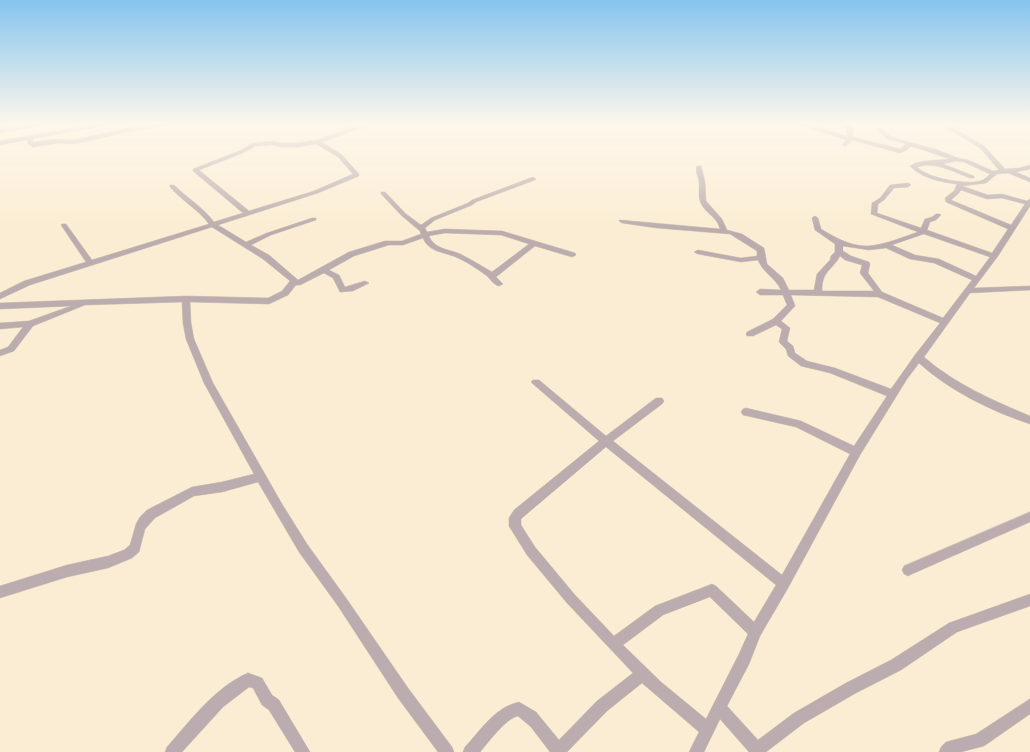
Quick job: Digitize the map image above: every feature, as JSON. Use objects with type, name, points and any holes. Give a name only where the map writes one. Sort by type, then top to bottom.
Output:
[{"type":"street","points":[[223,159],[195,170],[248,214]]},
{"type":"street","points":[[0,296],[27,282],[335,186],[357,175],[343,159]]},
{"type":"street","points":[[956,159],[966,161],[994,173]]},
{"type":"street","points":[[935,164],[956,159]]},
{"type":"street","points":[[994,159],[1005,170],[1030,180]]},
{"type":"street","points":[[696,752],[744,658],[755,632],[784,584],[856,452],[918,357],[994,256],[1029,202],[1002,196],[987,196],[960,185],[933,177],[917,170],[913,166],[922,163],[935,164],[972,177],[969,178],[972,183]]},
{"type":"street","points":[[699,167],[698,172],[703,185],[703,200],[707,207],[720,218],[724,231]]},
{"type":"street","points":[[960,185],[985,181],[995,172],[1019,170],[1030,167]]},
{"type":"street","points":[[421,228],[433,219],[474,201],[533,179]]},
{"type":"street","points":[[908,185],[895,185],[890,187],[882,199],[875,203],[874,214],[994,256]]},
{"type":"street","points":[[960,185],[955,194],[948,198],[948,201],[1011,228]]},
{"type":"street","points":[[172,186],[182,197],[205,214],[213,225],[266,257],[294,282],[301,282],[352,254],[388,243],[403,243],[426,235],[448,230],[502,233],[572,255]]},
{"type":"street","points":[[383,193],[404,215],[421,228],[430,244],[440,250],[460,256],[492,276],[492,278],[499,284]]},
{"type":"street","points":[[923,232],[927,220],[938,215]]},
{"type":"street","points":[[815,218],[818,230],[846,246],[870,248],[881,247],[923,232]]},
{"type":"street","points":[[245,244],[269,234],[314,219]]},
{"type":"street","points":[[622,220],[657,226],[724,231],[741,236],[761,250],[760,258],[765,267],[778,278],[786,292],[791,306],[776,321],[750,334]]},
{"type":"street","points":[[64,225],[90,263]]},
{"type":"street","points":[[818,293],[818,278],[820,273],[834,261],[835,256],[839,252],[839,242]]},
{"type":"street","points":[[492,276],[533,244]]},
{"type":"street","points":[[886,245],[913,257],[936,261],[977,279]]},
{"type":"street","points":[[698,252],[741,260],[760,258]]},
{"type":"street","points":[[839,252],[848,258],[866,264],[864,273],[879,294]]},
{"type":"street","points":[[324,270],[336,277],[343,290],[365,283]]},
{"type":"street","points":[[0,306],[186,299],[269,301],[285,293],[294,282]]},
{"type":"street","points":[[967,291],[1030,288]]},
{"type":"street","points":[[760,292],[879,294],[944,322]]},
{"type":"street","points":[[186,299],[187,323],[190,339],[209,383],[303,548],[447,752]]},
{"type":"street","points":[[0,326],[30,324],[90,302]]},
{"type":"street","points":[[776,321],[786,328],[783,342],[790,348],[791,354],[800,362],[810,366],[832,370],[893,394]]},
{"type":"street","points":[[0,353],[11,349],[30,324]]},
{"type":"street","points":[[918,357],[934,372],[954,385],[1030,420]]},
{"type":"street","points":[[536,382],[579,420],[784,584]]},
{"type":"street","points":[[659,401],[606,441],[518,514],[515,521],[519,533],[531,552],[613,644],[643,674],[708,730]]},
{"type":"street","points":[[746,412],[798,424],[856,452]]},
{"type":"street","points":[[0,592],[67,571],[108,562],[128,554],[135,548],[140,528],[151,514],[192,492],[222,487],[262,476]]},
{"type":"street","points":[[908,570],[1030,517]]},
{"type":"street","points":[[613,644],[659,610],[712,590],[755,632]]},
{"type":"street","points":[[719,707],[758,751],[799,718],[851,688],[896,665],[953,627],[1030,600]]},
{"type":"street","points":[[470,752],[497,722],[510,711],[519,709],[528,714],[536,722],[559,751],[602,706],[643,674]]},
{"type":"street","points":[[172,752],[192,729],[228,695],[248,680],[257,683],[267,700],[274,705],[303,752]]},
{"type":"street","points":[[946,752],[951,746],[979,741],[1030,706]]}]
